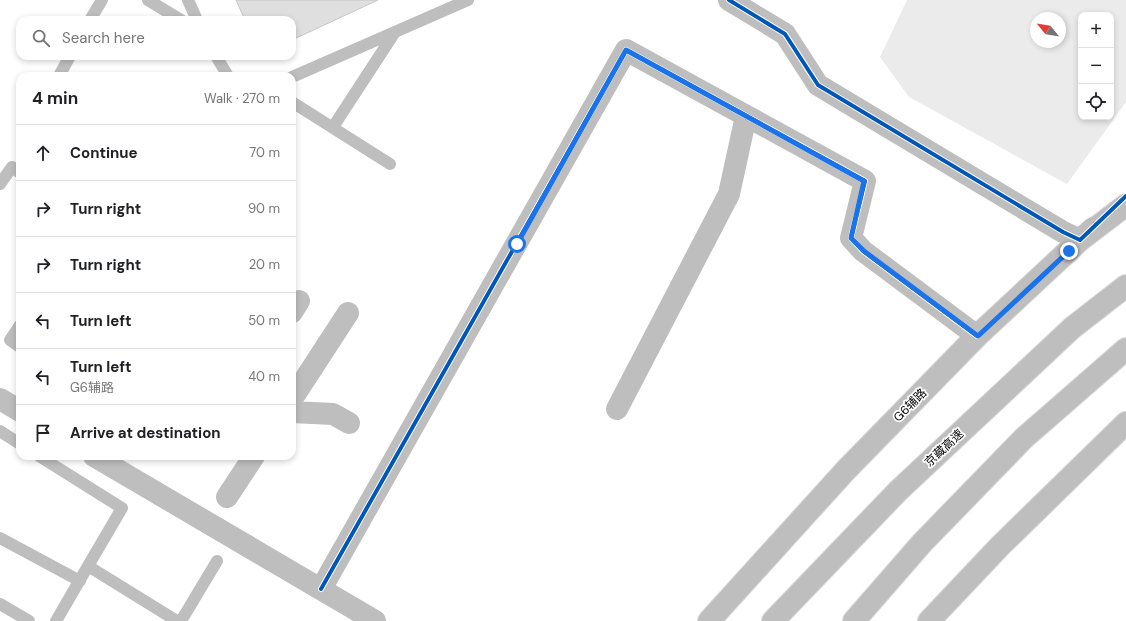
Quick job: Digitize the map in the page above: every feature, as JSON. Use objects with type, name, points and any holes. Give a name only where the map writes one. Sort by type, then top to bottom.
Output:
[{"type":"main road","points":[[729,0],[786,34],[818,85],[1063,232],[1080,240],[1126,196]]},
{"type":"main road","points":[[321,590],[626,50],[864,181],[851,238],[864,251],[978,336]]},
{"type":"main road","points":[[617,409],[729,194],[746,116]]},
{"type":"main road","name":"G6辅路","points":[[709,621],[846,470],[978,336],[1080,240],[1126,205]]},
{"type":"main road","name":"京藏高速","points":[[773,621],[898,491],[1072,328],[1126,286]]},
{"type":"main road","points":[[296,392],[348,313]]},
{"type":"main road","points":[[854,621],[922,543],[1024,438],[1126,349]]},
{"type":"main road","points":[[0,399],[16,409]]},
{"type":"main road","points":[[296,412],[333,414],[349,423]]},
{"type":"main road","points":[[930,621],[1000,546],[1126,423]]},
{"type":"main road","points":[[103,460],[375,621]]},
{"type":"main road","points":[[227,497],[251,460]]},
{"type":"lane","points":[[92,16],[102,0]]},
{"type":"lane","points":[[148,0],[175,16]]},
{"type":"lane","points":[[188,0],[195,16]]},
{"type":"lane","points":[[296,75],[468,0]]},
{"type":"lane","points":[[333,127],[395,32]]},
{"type":"lane","points":[[61,72],[68,60]]},
{"type":"lane","points":[[218,60],[226,72]]},
{"type":"lane","points":[[296,104],[390,164]]},
{"type":"lane","points":[[0,184],[12,167],[16,170]]},
{"type":"lane","points":[[16,331],[10,340],[16,344]]},
{"type":"lane","points":[[0,432],[16,442]]},
{"type":"lane","points":[[45,460],[122,508],[56,621]]},
{"type":"lane","points":[[0,538],[80,581]]},
{"type":"lane","points":[[181,621],[217,561]]},
{"type":"lane","points":[[88,566],[177,621]]},
{"type":"lane","points":[[0,604],[29,621]]},
{"type":"shaded area","points":[[907,0],[1126,0],[1126,102],[1114,119],[1114,12],[1078,12],[1078,120],[1113,120],[1067,184],[909,97],[880,57]]},
{"type":"building","points":[[236,0],[378,0],[296,38],[296,16],[243,16]]},
{"type":"cycle path","points":[[729,0],[785,34],[818,85],[1063,232],[1080,240],[1126,196]]},
{"type":"cycle path","points":[[321,589],[626,50],[865,181],[851,238],[863,251],[977,336]]},
{"type":"route","points":[[517,244],[626,50],[864,181],[851,238],[864,251],[978,336],[1069,251]]}]
